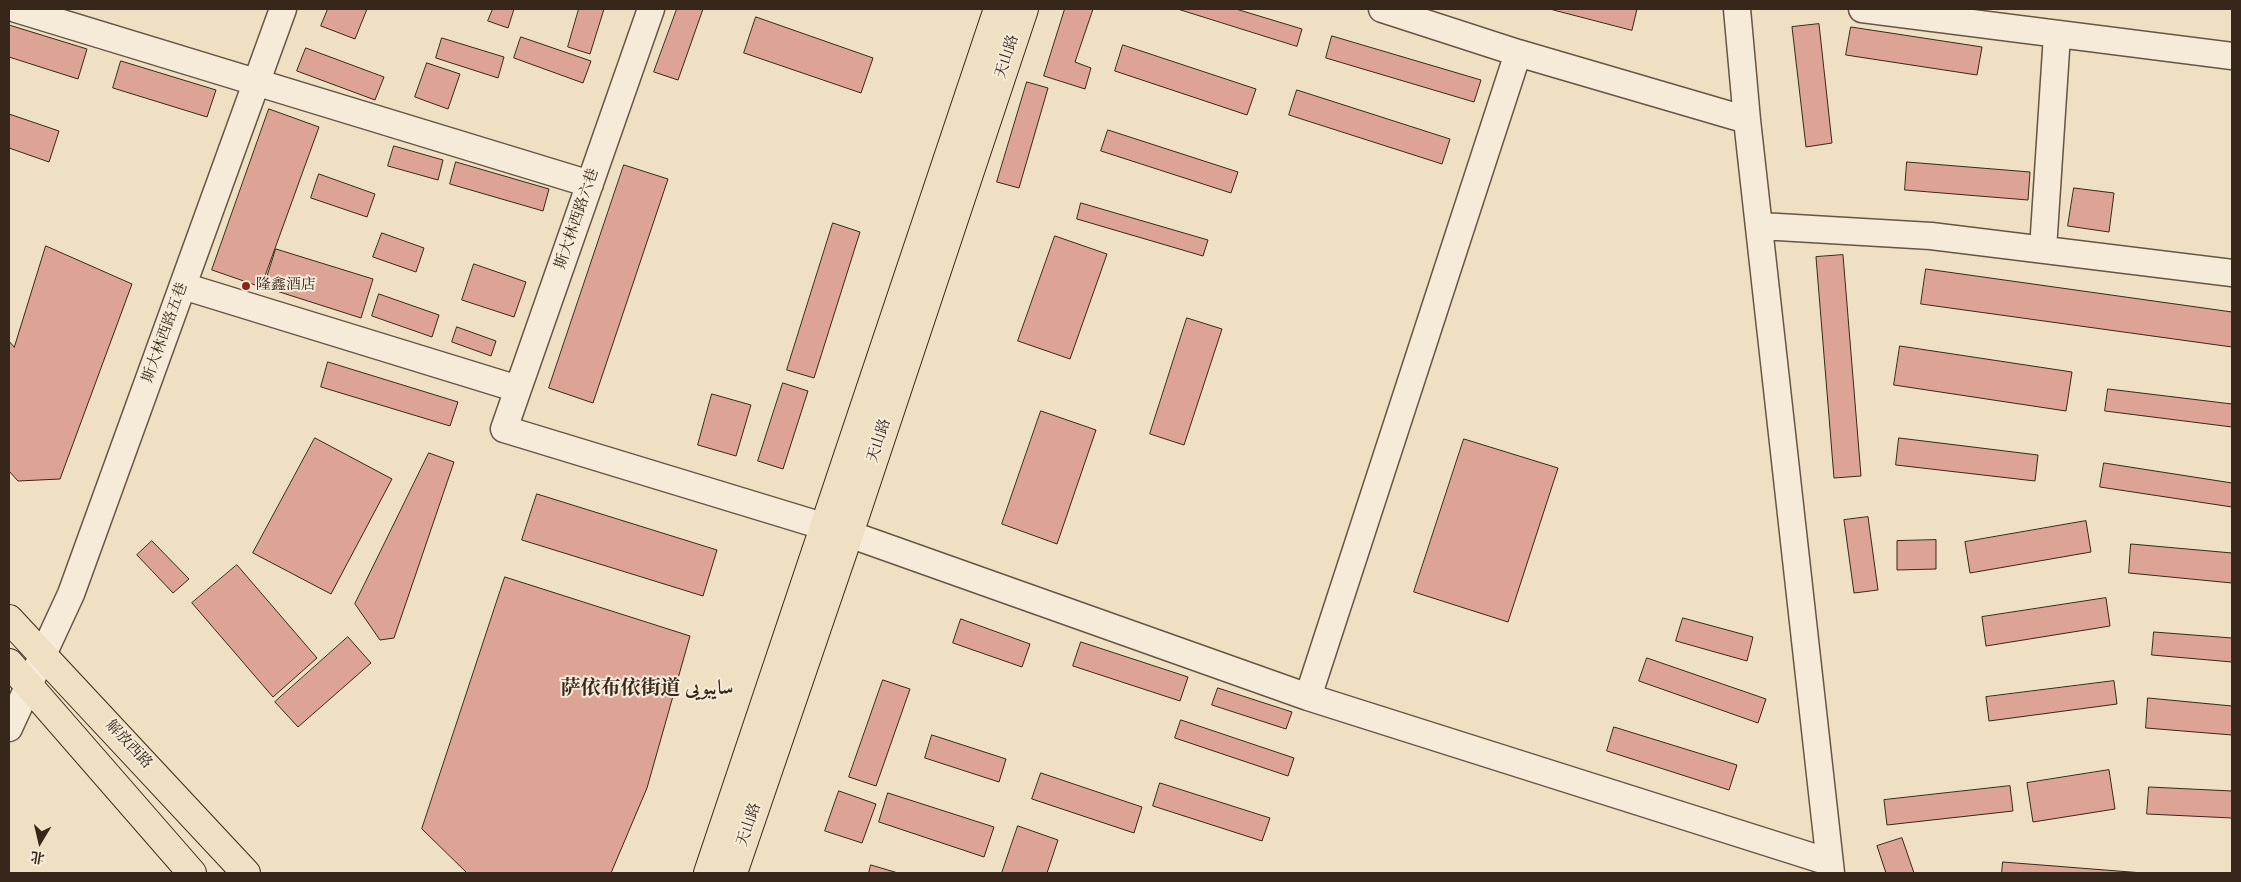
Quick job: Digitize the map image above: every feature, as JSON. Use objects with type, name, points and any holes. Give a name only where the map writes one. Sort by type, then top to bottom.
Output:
[{"type":"main road","name":"天山路","points":[[733,873],[998,9]]},
{"type":"main road","name":"天山路","points":[[708,873],[837,531],[1024,9]]},
{"type":"main road","name":"解放西路","points":[[9,619],[246,873]]},
{"type":"main road","points":[[9,663],[192,873]]},
{"type":"street","points":[[16,9],[590,184]]},
{"type":"street","name":"斯大林西路五巷","points":[[9,728],[71,594],[283,9]]},
{"type":"street","name":"斯大林西路六巷","points":[[651,9],[504,429],[837,531]]},
{"type":"street","points":[[1382,9],[1518,53],[1747,120]]},
{"type":"street","points":[[837,531],[1308,697],[1830,868],[1761,226],[1747,120],[1737,9]]},
{"type":"street","points":[[1862,9],[2232,56]]},
{"type":"street","points":[[2043,249],[2057,35]]},
{"type":"street","points":[[1308,697],[1518,53]]},
{"type":"street","points":[[1761,226],[1931,236],[2232,273]]},
{"type":"street","points":[[183,286],[518,389]]},
{"type":"building","points":[[328,9],[367,9],[355,39],[321,26]]},
{"type":"building","points":[[493,9],[514,9],[508,28],[488,21]]},
{"type":"building","points":[[579,9],[604,9],[590,54],[568,47]]},
{"type":"building","points":[[677,9],[703,9],[678,80],[654,72]]},
{"type":"building","points":[[1065,9],[1093,9],[1075,62],[1091,68],[1085,89],[1044,76]]},
{"type":"building","points":[[1178,9],[1236,9],[1302,29],[1297,46]]},
{"type":"building","points":[[1550,9],[1637,9],[1632,30]]},
{"type":"building","points":[[756,17],[873,58],[861,93],[744,53]]},
{"type":"building","points":[[1819,24],[1832,143],[1806,147],[1792,27]]},
{"type":"building","points":[[9,25],[87,49],[78,79],[9,57]]},
{"type":"building","points":[[1851,27],[1982,47],[1977,75],[1846,55]]},
{"type":"building","points":[[1332,36],[1481,80],[1474,102],[1326,58]]},
{"type":"building","points":[[521,37],[591,61],[583,83],[514,58]]},
{"type":"building","points":[[442,38],[504,57],[498,78],[436,58]]},
{"type":"building","points":[[1123,45],[1256,89],[1247,115],[1115,71]]},
{"type":"building","points":[[306,48],[384,77],[375,100],[297,71]]},
{"type":"building","points":[[121,61],[216,90],[207,117],[113,88]]},
{"type":"building","points":[[427,63],[460,74],[448,109],[415,97]]},
{"type":"building","points":[[1027,82],[1048,88],[1019,188],[997,182]]},
{"type":"building","points":[[1297,90],[1450,139],[1442,164],[1289,115]]},
{"type":"building","points":[[269,109],[319,127],[261,287],[212,270]]},
{"type":"building","points":[[9,114],[59,131],[49,162],[9,148]]},
{"type":"building","points":[[1108,130],[1238,172],[1231,193],[1101,151]]},
{"type":"building","points":[[394,146],[443,160],[438,180],[388,166]]},
{"type":"building","points":[[456,162],[549,189],[543,211],[450,184]]},
{"type":"building","points":[[1907,162],[2030,172],[2028,200],[1905,190]]},
{"type":"building","points":[[624,165],[668,179],[593,403],[549,388]]},
{"type":"building","points":[[319,174],[375,194],[367,217],[311,198]]},
{"type":"building","points":[[2074,188],[2114,193],[2109,232],[2068,226]]},
{"type":"building","points":[[1081,203],[1208,240],[1203,256],[1077,219]]},
{"type":"building","points":[[833,223],[860,232],[814,378],[787,370]]},
{"type":"building","points":[[382,233],[424,248],[416,272],[373,257]]},
{"type":"building","points":[[1055,236],[1107,254],[1070,359],[1018,341]]},
{"type":"building","points":[[46,246],[132,284],[60,479],[18,481],[9,471],[9,341],[14,347]]},
{"type":"building","points":[[276,249],[373,279],[361,318],[264,287]]},
{"type":"building","points":[[1843,255],[1861,476],[1834,478],[1816,257]]},
{"type":"building","points":[[474,264],[526,282],[514,317],[462,300]]},
{"type":"building","points":[[1926,269],[2232,312],[2232,347],[1921,304]]},
{"type":"building","points":[[379,294],[439,315],[432,337],[372,316]]},
{"type":"building","points":[[1187,318],[1222,329],[1184,445],[1150,434]]},
{"type":"building","points":[[457,327],[496,341],[491,356],[452,342]]},
{"type":"building","points":[[1900,346],[2072,372],[2066,411],[1894,385]]},
{"type":"building","points":[[328,362],[458,402],[450,426],[321,387]]},
{"type":"building","points":[[783,383],[808,391],[783,469],[758,461]]},
{"type":"building","points":[[2108,389],[2232,404],[2232,427],[2105,411]]},
{"type":"building","points":[[712,394],[751,405],[736,456],[698,445]]},
{"type":"building","points":[[1041,411],[1096,430],[1057,544],[1002,524]]},
{"type":"building","points":[[315,438],[392,479],[331,594],[253,553]]},
{"type":"building","points":[[1899,438],[2038,455],[2035,481],[1896,465]]},
{"type":"building","points":[[1464,439],[1558,468],[1508,622],[1414,592]]},
{"type":"building","points":[[429,453],[454,462],[394,638],[380,640],[355,604]]},
{"type":"building","points":[[2104,463],[2232,483],[2232,507],[2100,487]]},
{"type":"building","points":[[537,494],[717,550],[703,596],[522,540]]},
{"type":"building","points":[[1868,517],[1878,590],[1854,593],[1844,520]]},
{"type":"building","points":[[2086,521],[2091,552],[1970,573],[1965,542]]},
{"type":"building","points":[[1936,540],[1936,569],[1897,570],[1897,541]]},
{"type":"building","points":[[152,541],[189,579],[173,593],[137,555]]},
{"type":"building","points":[[2131,544],[2232,553],[2232,583],[2129,573]]},
{"type":"building","points":[[237,565],[317,658],[273,697],[192,603]]},
{"type":"building","points":[[505,577],[690,636],[647,788],[611,873],[467,873],[422,829]]},
{"type":"building","points":[[2106,598],[2110,626],[1986,646],[1982,617]]},
{"type":"building","points":[[1683,618],[1753,637],[1747,661],[1676,641]]},
{"type":"building","points":[[961,619],[1030,644],[1022,667],[953,643]]},
{"type":"building","points":[[2154,632],[2232,638],[2232,662],[2152,655]]},
{"type":"building","points":[[348,637],[371,663],[298,727],[275,702]]},
{"type":"building","points":[[1081,642],[1188,677],[1180,701],[1073,666]]},
{"type":"building","points":[[1647,658],[1766,699],[1758,723],[1639,681]]},
{"type":"building","points":[[883,680],[910,689],[876,786],[849,777]]},
{"type":"building","points":[[2114,681],[2117,704],[1989,721],[1986,697]]},
{"type":"building","points":[[1218,688],[1292,712],[1286,729],[1212,705]]},
{"type":"building","points":[[2148,698],[2232,706],[2232,735],[2146,728]]},
{"type":"building","points":[[1181,720],[1294,758],[1288,776],[1175,738]]},
{"type":"building","points":[[1614,727],[1737,765],[1729,790],[1607,751]]},
{"type":"building","points":[[932,735],[1006,759],[999,782],[925,758]]},
{"type":"building","points":[[2109,770],[2115,809],[2033,822],[2027,783]]},
{"type":"building","points":[[1041,773],[1142,807],[1134,833],[1032,799]]},
{"type":"building","points":[[1160,783],[1270,818],[1262,841],[1153,806]]},
{"type":"building","points":[[2010,786],[2013,811],[1887,825],[1884,800]]},
{"type":"building","points":[[2149,787],[2232,791],[2232,818],[2147,814]]},
{"type":"building","points":[[839,791],[876,804],[862,843],[825,831]]},
{"type":"building","points":[[888,793],[994,827],[984,857],[879,822]]},
{"type":"building","points":[[1018,826],[1058,840],[1047,873],[1002,873]]},
{"type":"building","points":[[1902,838],[1914,873],[1886,873],[1877,846]]},
{"type":"building","points":[[2003,862],[2143,873],[2002,873]]},
{"type":"building","points":[[871,865],[898,873],[869,873]]},
{"type":"place","name":"隆鑫酒店","points":[[246,286]]},
{"type":"district","name":"萨依布依街道 سايبويى","points":[[647,690]]}]
